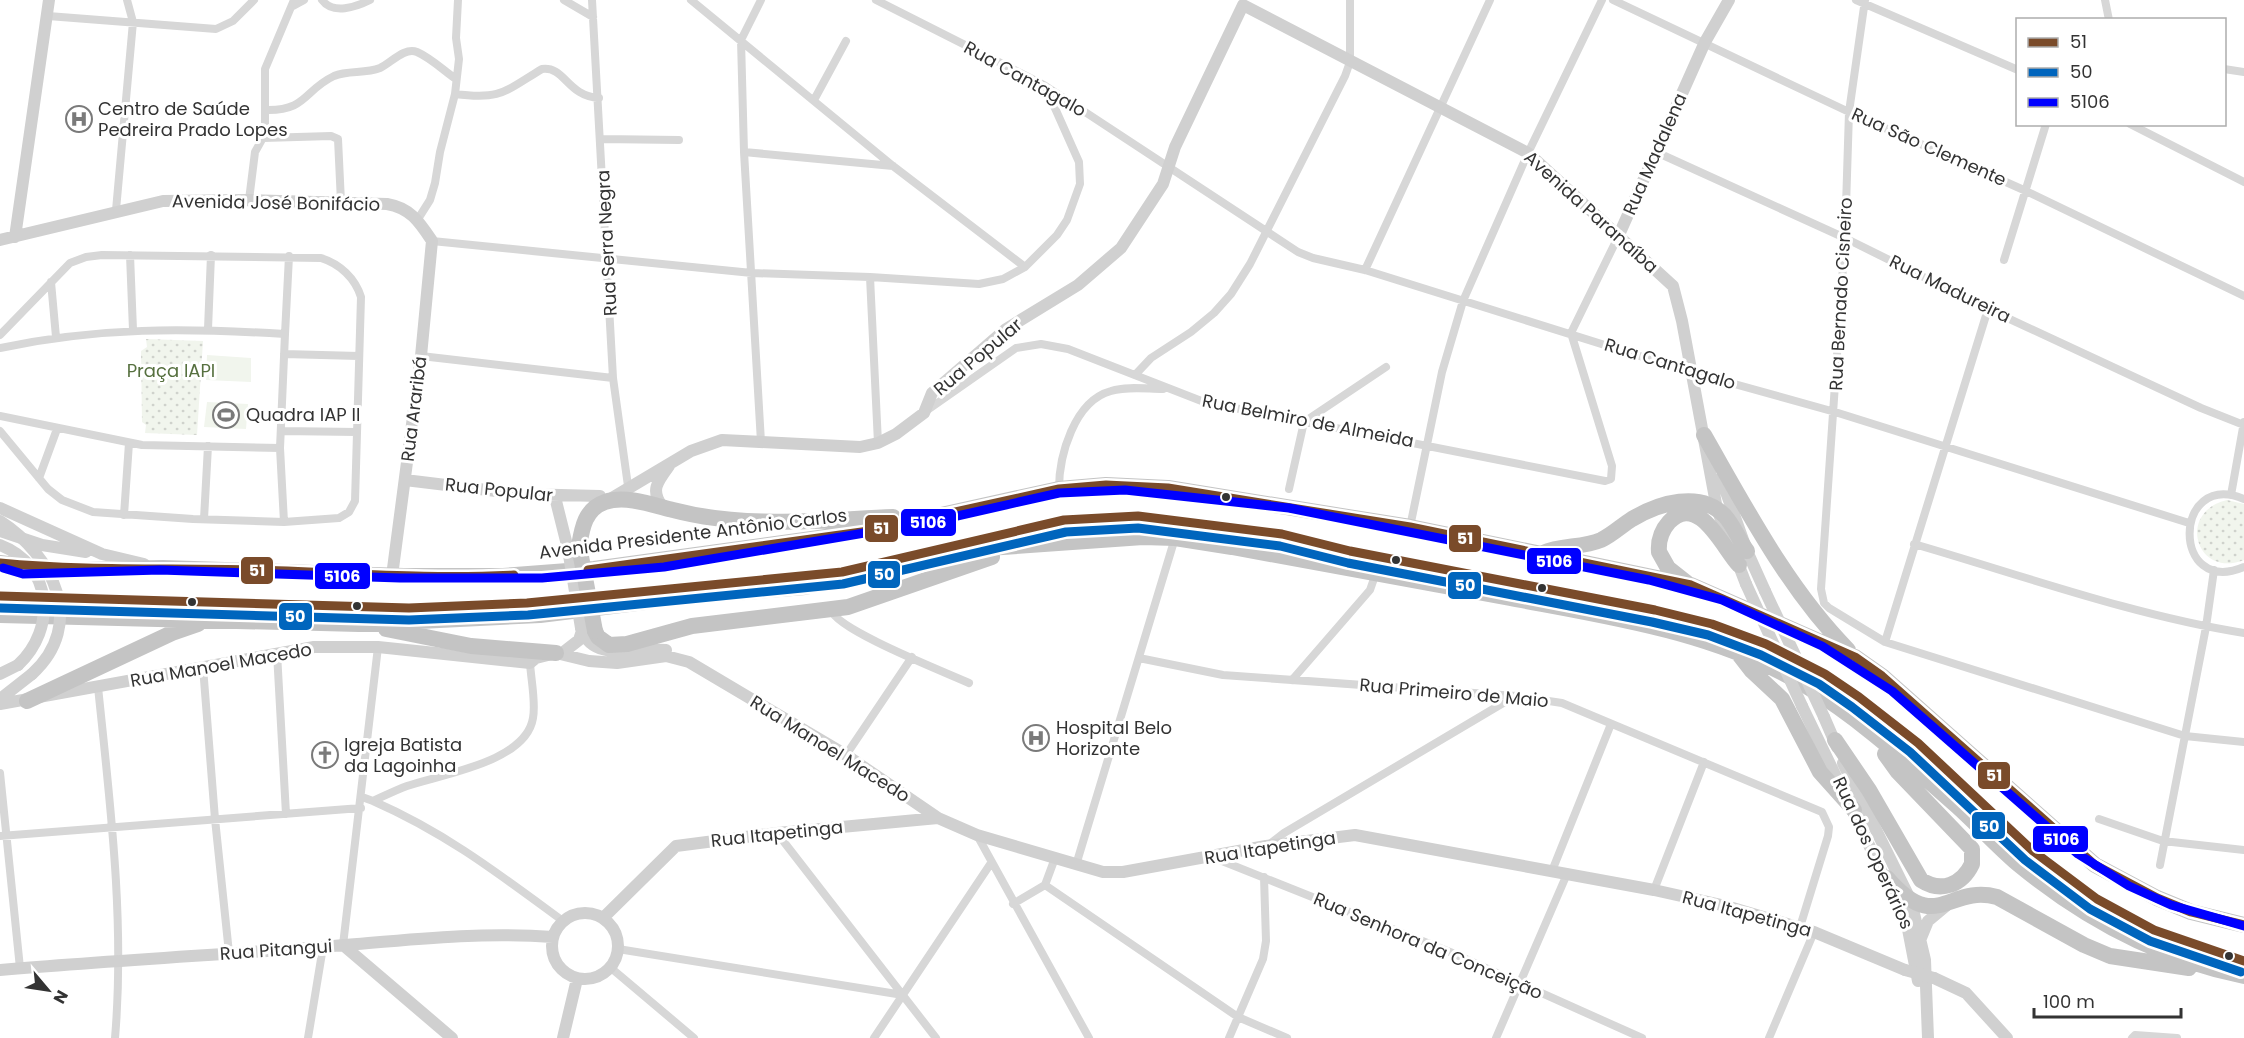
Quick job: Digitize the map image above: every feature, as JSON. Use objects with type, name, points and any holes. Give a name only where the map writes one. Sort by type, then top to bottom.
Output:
[{"type":"highway","points":[[1704,435],[1797,590],[1819,621],[1855,657]]},
{"type":"highway","name":"Avenida Presidente Antônio Carlos","points":[[0,563],[54,570],[163,568],[392,576],[503,576],[594,569],[868,531],[1059,489],[1106,485],[1167,488],[1410,527],[1690,585],[1855,657],[1908,697],[2095,865],[2157,898],[2191,912],[2244,925]]},
{"type":"highway","points":[[933,516],[741,521],[626,500],[612,494],[588,514],[573,548],[586,630],[609,645],[627,644],[692,626],[848,607],[982,560],[1031,546]]},
{"type":"highway","points":[[1540,555],[1554,548],[1600,540],[1652,508],[1679,502],[1696,502],[1717,509],[1727,519],[1743,558]]},
{"type":"highway","points":[[1690,585],[1668,568],[1659,552],[1663,530],[1676,516],[1690,515],[1704,519],[1743,558]]},
{"type":"highway","points":[[0,615],[30,618],[359,624],[540,615],[685,597],[805,587],[988,548],[1143,537],[1175,538],[1646,624],[1738,652],[1806,686],[1867,729],[2016,862],[2089,916],[2137,941],[2211,969]]},
{"type":"highway","points":[[27,701],[172,633],[214,620]]},
{"type":"highway","points":[[359,624],[471,646],[559,653]]},
{"type":"highway","points":[[1738,652],[1752,671],[1782,699],[1820,772],[1854,810]]},
{"type":"highway","points":[[1835,740],[1869,790],[1915,873],[1921,880],[1931,885],[1950,886],[1957,883],[1972,864],[1972,849],[1898,772],[1867,729]]},
{"type":"highway","points":[[1887,878],[1911,901],[1927,906],[1946,906],[1975,895],[1997,897],[2084,945],[2110,956],[2158,965],[2211,969],[2244,976]]},
{"type":"street","points":[[15,237],[50,0]]},
{"type":"street","points":[[116,210],[133,22],[128,0]]},
{"type":"street","points":[[48,16],[216,29],[233,21],[254,0]]},
{"type":"street","points":[[249,200],[255,152],[264,138],[265,69],[282,23],[293,3],[304,0]]},
{"type":"street","points":[[322,0],[332,8],[343,9],[370,0]]},
{"type":"street","points":[[458,0],[456,38],[459,59],[455,94],[430,200],[418,219],[432,242],[752,273],[978,284],[1003,279],[1025,267],[1057,235],[1067,220],[1080,184],[1079,162],[1044,85]]},
{"type":"street","points":[[564,0],[593,17]]},
{"type":"street","name":"Rua Serra Negra","points":[[592,0],[613,378],[612,494]]},
{"type":"street","points":[[691,0],[893,166],[1025,267]]},
{"type":"street","points":[[761,0],[741,39],[744,152],[761,442]]},
{"type":"street","name":"Rua Cantagalo","points":[[876,0],[1044,85],[1267,231],[1313,258],[1365,270],[1691,372],[1835,412],[2189,523]]},
{"type":"street","points":[[1135,375],[1151,358],[1214,313],[1244,274],[1350,62],[1350,0]]},
{"type":"street","points":[[1365,270],[1490,0]]},
{"type":"street","points":[[1410,527],[1442,372],[1463,301],[1528,153],[1602,0]]},
{"type":"street","name":"Rua São Clemente","points":[[1613,0],[1706,42],[1849,112],[2026,191],[2244,296]]},
{"type":"street","name":"Rua Madalena","points":[[1571,333],[1618,237],[1706,42],[1729,0]]},
{"type":"street","points":[[1862,1],[1879,0]]},
{"type":"street","points":[[2105,0],[2109,18]]},
{"type":"street","points":[[1862,1],[2016,69]]},
{"type":"street","name":"Rua Bernado Cisneiro","points":[[1862,1],[1849,112],[1845,238],[1835,412],[1821,589],[1824,603],[1828,608],[1885,642]]},
{"type":"street","points":[[1169,166],[1175,147],[1244,3]]},
{"type":"street","name":"Avenida Paranaíba","points":[[1244,3],[1350,62],[1528,153],[1673,286],[1682,321],[1717,509]]},
{"type":"street","points":[[814,100],[846,41]]},
{"type":"street","points":[[266,110],[294,106],[303,102],[332,77],[371,71],[410,51],[418,52],[456,79]]},
{"type":"street","points":[[455,94],[497,96],[542,69],[550,68],[582,96],[599,98]]},
{"type":"street","points":[[2226,69],[2244,72]]},
{"type":"street","points":[[2004,260],[2045,126]]},
{"type":"street","points":[[2134,126],[2244,182]]},
{"type":"street","points":[[264,138],[331,136],[338,139],[341,202]]},
{"type":"street","points":[[601,140],[679,140]]},
{"type":"street","points":[[744,152],[893,166]]},
{"type":"street","name":"Rua Madureira","points":[[1656,152],[1845,238],[1988,309],[2200,408],[2244,424]]},
{"type":"street","name":"Rua Popular","points":[[405,480],[555,497],[612,494],[707,444],[722,440],[860,447],[878,442],[896,434],[924,413],[932,393],[1006,329],[1078,285],[1121,249],[1163,184],[1169,166]]},
{"type":"street","name":"Avenida José Bonifácio","points":[[0,240],[116,210],[163,201],[249,200],[398,206],[418,219]]},
{"type":"street","name":"Rua Araribá","points":[[392,576],[421,356],[432,242]]},
{"type":"street","points":[[130,255],[133,330]]},
{"type":"street","points":[[208,329],[211,255]]},
{"type":"street","points":[[0,335],[70,263],[86,257],[211,255],[321,258],[335,263],[358,287],[361,297],[354,501],[349,512],[328,520],[284,522],[204,519],[124,515],[80,508],[62,500],[39,478],[0,430]]},
{"type":"street","points":[[284,522],[280,448],[289,256]]},
{"type":"street","points":[[870,277],[878,442]]},
{"type":"street","points":[[51,282],[56,337]]},
{"type":"street","points":[[1988,309],[1885,642],[2185,736],[2244,742]]},
{"type":"street","points":[[0,348],[56,337],[133,330],[208,329],[285,334]]},
{"type":"street","name":"Rua Belmiro de Almeida","points":[[924,413],[1016,348],[1041,344],[1068,349],[1204,402],[1427,444],[1605,481],[1611,479],[1612,466],[1571,333]]},
{"type":"street","points":[[284,354],[359,356]]},
{"type":"street","points":[[421,356],[613,378]]},
{"type":"street","points":[[1289,489],[1304,422],[1386,367]]},
{"type":"street","points":[[1059,489],[1062,453],[1067,438],[1086,410],[1098,398],[1112,390],[1167,389]]},
{"type":"street","points":[[0,416],[129,443],[280,448]]},
{"type":"street","points":[[2231,495],[2244,424]]},
{"type":"street","points":[[39,478],[57,429]]},
{"type":"street","points":[[281,430],[357,432]]},
{"type":"street","name":"Avenida Paranaíba","points":[[1704,435],[1743,558],[1746,584]]},
{"type":"street","points":[[124,515],[129,443]]},
{"type":"street","points":[[204,519],[208,446]]},
{"type":"street","name":"Rua Popular","points":[[662,506],[655,496],[655,487],[671,463]]},
{"type":"street","points":[[1696,502],[1706,488],[1709,467]]},
{"type":"street","points":[[2244,500],[2231,495],[2210,499],[2200,505],[2189,523],[2190,546],[2203,565],[2225,572],[2244,567]]},
{"type":"street","points":[[555,497],[573,548]]},
{"type":"street","points":[[0,508],[102,554]]},
{"type":"street","points":[[0,521],[23,537],[48,570],[57,592],[60,621],[57,639],[48,657],[32,674],[0,699]]},
{"type":"street","points":[[0,531],[42,545],[102,554],[163,568]]},
{"type":"street","points":[[1076,864],[1175,538]]},
{"type":"street","points":[[1914,544],[2206,627],[2244,633]]},
{"type":"street","points":[[0,545],[29,566],[44,602],[42,631],[36,644],[18,665],[0,674]]},
{"type":"street","name":"Avenida Paranaíba","points":[[1743,558],[1765,591],[1824,717]]},
{"type":"street","points":[[2160,865],[2206,627],[2214,570]]},
{"type":"street","points":[[1292,680],[1370,590],[1376,573]]},
{"type":"street","name":"Rua dos Operários","points":[[1746,584],[1802,706],[1887,878],[1911,934],[1919,988],[1925,1005]]},
{"type":"street","points":[[831,610],[837,620],[856,631],[969,682]]},
{"type":"street","points":[[559,653],[579,640],[586,630]]},
{"type":"street","name":"Rua Manoel Macedo","points":[[586,630],[595,646],[614,653],[640,649],[665,650],[687,657],[721,682]]},
{"type":"street","name":"Rua Manoel Macedo","points":[[0,704],[27,701],[277,652],[314,647],[378,647],[530,663],[536,658],[559,653],[589,661],[617,663],[666,656],[689,662],[846,755],[938,818]]},
{"type":"street","points":[[378,647],[361,808],[343,945],[452,1038]]},
{"type":"street","points":[[277,652],[285,814]]},
{"type":"street","points":[[846,755],[912,657]]},
{"type":"street","name":"Rua Primeiro de Maio","points":[[1139,658],[1223,675],[1516,696],[1562,703],[1822,812],[1829,827],[1828,836],[1800,927]]},
{"type":"street","points":[[373,801],[406,786],[488,762],[507,753],[523,738],[534,719],[530,663]]},
{"type":"street","points":[[203,667],[214,819],[229,953]]},
{"type":"street","points":[[98,687],[112,826],[119,963],[115,1038]]},
{"type":"street","points":[[1266,846],[1284,832],[1516,696]]},
{"type":"street","name":"Rua dos Operários","points":[[1824,717],[1846,769],[1911,901],[1925,960],[1928,1038]]},
{"type":"street","points":[[1552,871],[1611,724]]},
{"type":"street","points":[[1653,890],[1704,762]]},
{"type":"street","points":[[0,773],[3,836],[20,968]]},
{"type":"street","points":[[362,797],[407,816],[468,850],[563,921]]},
{"type":"street","points":[[3,836],[361,808]]},
{"type":"street","name":"Rua Itapetinga","points":[[603,918],[676,846],[777,833],[938,818],[977,836],[1103,872],[1123,872],[1266,846],[1355,835],[1653,890],[1726,906],[1800,927],[1905,970],[1934,978],[1966,993],[2007,1038]]},
{"type":"street","points":[[2099,819],[2163,841],[2244,850]]},
{"type":"street","points":[[777,833],[936,1038]]},
{"type":"street","points":[[977,836],[1089,1038]]},
{"type":"street","name":"Rua Senhora da Conceição","points":[[1212,857],[1450,952],[1519,985],[1642,1038]]},
{"type":"street","points":[[1013,904],[1045,885],[1054,858]]},
{"type":"street","points":[[874,1038],[991,863]]},
{"type":"street","points":[[1496,1038],[1567,874]]},
{"type":"street","points":[[1229,1038],[1263,959],[1266,941],[1264,877]]},
{"type":"street","points":[[1045,885],[1238,1017],[1287,1038]]},
{"type":"street","points":[[1921,939],[1928,921],[1946,906]]},
{"type":"street","points":[[582,913],[603,918],[612,926],[617,937],[618,949],[610,968],[601,976],[589,980],[577,979],[564,973],[555,963],[551,950],[552,937],[563,921],[582,913]]},
{"type":"street","points":[[1769,1038],[1814,932]]},
{"type":"street","name":"Rua Pitangui","points":[[0,970],[498,934],[552,937]]},
{"type":"street","points":[[308,1038],[323,947]]},
{"type":"street","points":[[618,949],[903,995]]},
{"type":"street","points":[[610,968],[694,1038]]},
{"type":"street","points":[[563,1038],[577,979]]},
{"type":"street","points":[[2133,1036],[2177,1038]]},
{"type":"green space","name":"Praça IAPI","points":[[146,339],[203,341],[197,435],[145,433],[146,425],[142,422],[141,351],[147,347]]},
{"type":"green space","points":[[207,355],[251,358],[251,382],[206,380]]},
{"type":"green space","name":"Quadra IAP II","points":[[207,402],[248,404],[246,429],[204,427]]},
{"type":"green space","points":[[2227,500],[2244,504],[2244,560],[2227,563],[2214,560],[2204,553],[2198,542],[2197,529],[2201,517],[2211,507]]},
{"type":"transit line","name":"51","points":[[588,570],[869,531],[1059,489],[1106,485],[1168,488],[1410,527],[1691,585],[1855,657],[1882,676],[2095,865],[2157,898],[2191,912],[2244,925]]},
{"type":"transit line","name":"5106","points":[[3,568],[23,574],[160,570],[400,578],[542,578],[664,567],[935,521],[1059,493],[1125,490],[1289,508],[1649,580],[1722,600],[1822,646],[1892,691],[2078,854],[2129,886],[2171,905],[2244,926]]},
{"type":"transit line","name":"51","points":[[0,596],[409,608],[527,603],[842,572],[1064,520],[1138,516],[1282,534],[1350,551],[1655,610],[1712,624],[1766,644],[1825,674],[1859,697],[1918,743],[2033,851],[2097,899],[2154,930],[2244,961]]},
{"type":"transit line","name":"50","points":[[0,608],[409,620],[528,615],[843,584],[1066,532],[1138,528],[1280,546],[1348,563],[1652,622],[1708,635],[1761,655],[1819,684],[1852,707],[1910,752],[2025,860],[2090,909],[2150,941],[2241,972]]},
{"type":"transit line","name":"51","points":[[0,563],[94,568],[250,570],[415,576],[514,575]]},
{"type":"place","name":"Centro de Saúde Pedreira Prado Lopes","points":[[79,119]]},
{"type":"place","name":"Quadra IAP II","points":[[226,415]]},
{"type":"place","name":"Hospital Belo Horizonte","points":[[1036,738]]},
{"type":"place","name":"Igreja Batista da Lagoinha","points":[[325,755]]}]
